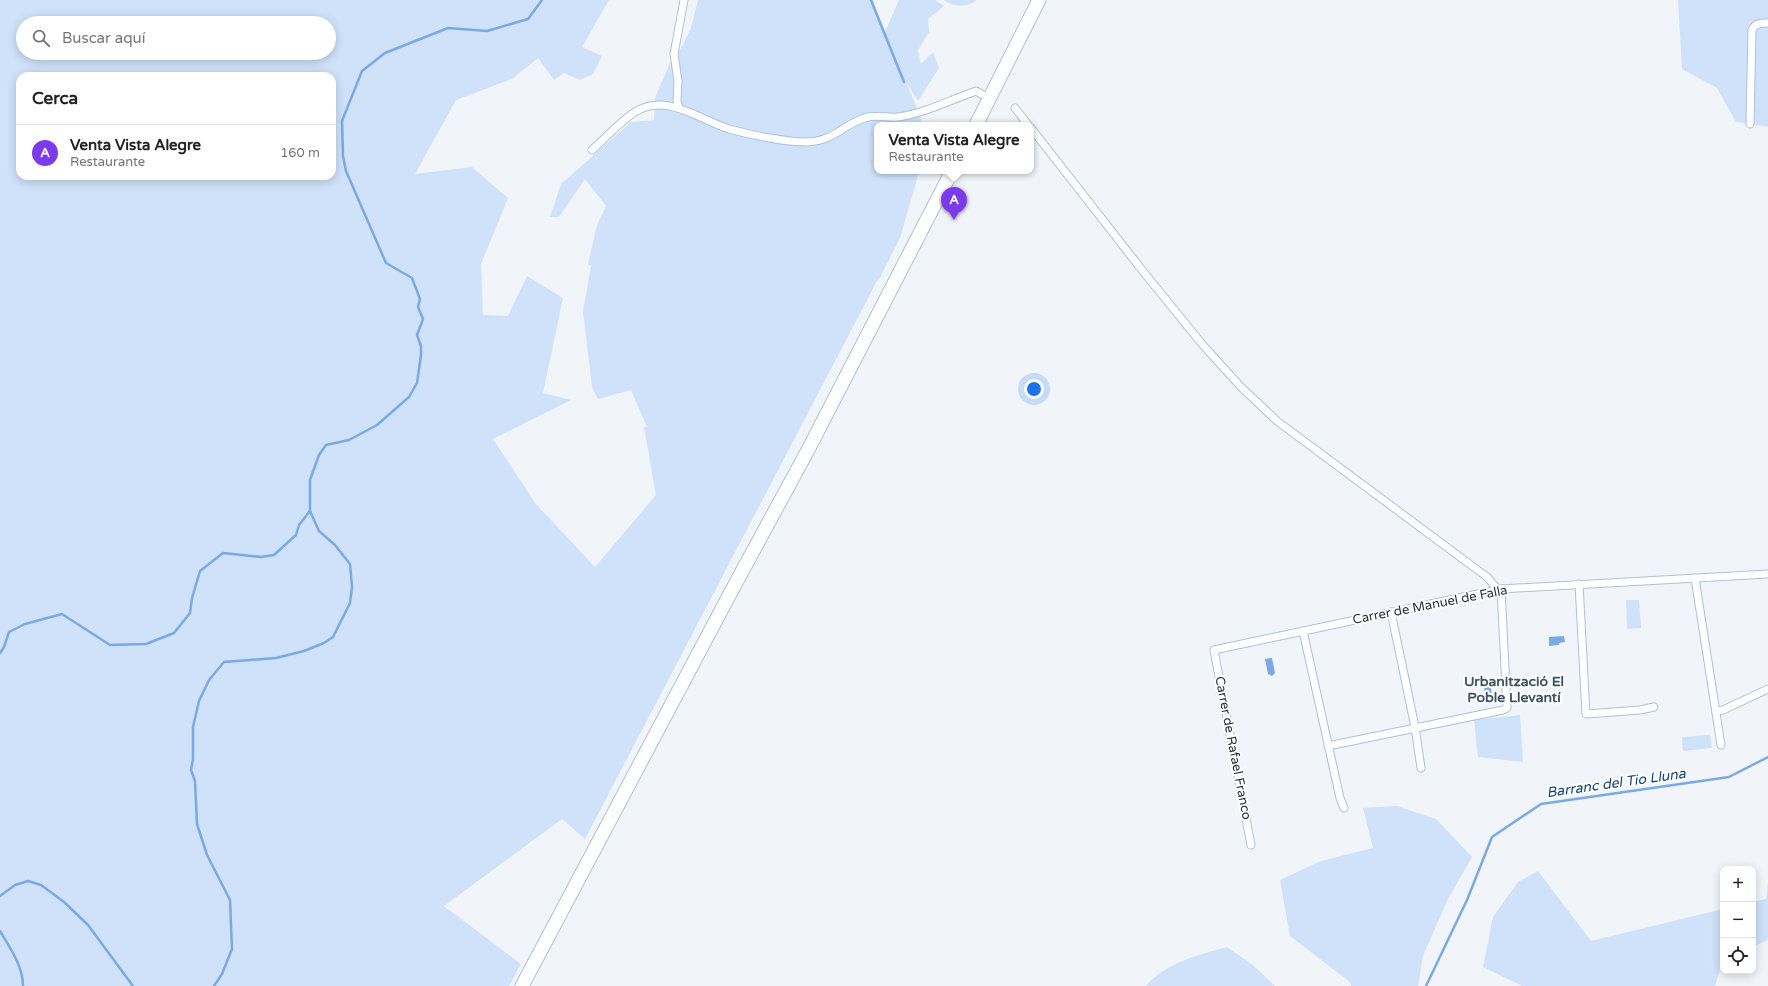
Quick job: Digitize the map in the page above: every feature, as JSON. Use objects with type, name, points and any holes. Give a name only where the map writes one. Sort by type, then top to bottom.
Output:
[{"type":"highway","points":[[978,122],[1039,0]]},
{"type":"highway","points":[[997,85],[1047,0]]},
{"type":"highway","points":[[522,986],[735,583],[808,450],[950,174]]},
{"type":"street","points":[[679,107],[677,101],[678,81],[674,54],[684,0]]},
{"type":"street","points":[[1750,124],[1752,30],[1754,26],[1758,24],[1768,23]]},
{"type":"street","points":[[592,150],[636,111],[652,105],[679,107],[730,129],[786,140],[806,142],[819,141],[832,137],[852,124],[868,117],[898,117],[976,92],[990,99]]},
{"type":"street","points":[[1015,108],[1026,122]]},
{"type":"street","points":[[1034,132],[1202,344],[1241,387],[1278,421],[1486,577],[1498,589],[1507,708],[1328,746]]},
{"type":"street","name":"Carrer de Manuel de Falla","points":[[1214,650],[1498,589],[1768,574]]},
{"type":"street","points":[[1695,578],[1721,745]]},
{"type":"street","points":[[1579,584],[1586,714],[1640,710],[1654,707]]},
{"type":"street","points":[[1391,612],[1415,727],[1421,768]]},
{"type":"street","points":[[1303,631],[1340,798],[1344,808]]},
{"type":"street","name":"Carrer de Rafael Franco","points":[[1214,650],[1251,845]]},
{"type":"street","points":[[1716,711],[1723,710],[1768,689]]},
{"type":"shaded area","points":[[0,0],[609,0],[582,47],[602,56],[593,74],[580,80],[564,73],[554,80],[538,58],[512,79],[456,100],[415,174],[472,167],[508,198],[481,264],[483,315],[508,316],[527,276],[563,298],[543,393],[571,400],[493,439],[536,504],[595,567],[656,495],[644,427],[647,427],[631,390],[598,399],[592,387],[583,311],[591,266],[588,264],[597,225],[606,206],[585,179],[559,217],[550,217],[561,184],[631,122],[654,120],[655,98],[670,63],[682,47],[691,28],[698,0],[873,0],[877,15],[885,32],[899,0],[935,0],[944,6],[928,19],[929,32],[918,50],[921,64],[933,52],[939,68],[918,101],[906,82],[921,118],[921,122],[874,122],[874,174],[918,174],[900,238],[585,839],[562,819],[444,906],[521,964],[509,986],[0,986]]},
{"type":"shaded area","points":[[944,0],[977,0],[973,3],[960,6],[951,4]]},
{"type":"shaded area","points":[[1678,0],[1768,0],[1768,127],[1736,122],[1717,88],[1682,69]]},
{"type":"shaded area","points":[[1626,600],[1639,600],[1641,628],[1627,629]]},
{"type":"shaded area","points":[[1520,715],[1523,762],[1478,757],[1474,720]]},
{"type":"shaded area","points":[[1710,735],[1712,748],[1683,751],[1682,737]]},
{"type":"shaded area","points":[[1397,806],[1436,819],[1472,857],[1447,901],[1423,956],[1418,986],[1351,986],[1350,982],[1290,936],[1280,880],[1321,861],[1373,848],[1363,808]]},
{"type":"shaded area","points":[[1538,871],[1591,941],[1720,910],[1720,970],[1715,986],[1522,986],[1483,967],[1493,917],[1518,882]]},
{"type":"shaded area","points":[[1768,882],[1768,940],[1756,946],[1756,901],[1766,899]]},
{"type":"shaded area","points":[[1227,947],[1253,965],[1275,986],[1146,986],[1163,971],[1172,966],[1194,957]]},
{"type":"water","points":[[1564,636],[1565,642],[1559,643],[1559,645],[1549,646],[1549,637]]},
{"type":"water","points":[[1272,658],[1275,673],[1272,676],[1268,674],[1265,659]]},
{"type":"water","points":[[1491,686],[1492,700],[1484,700],[1484,687]]},
{"type":"waterway","points":[[214,986],[222,974],[232,949],[230,900],[207,855],[197,824],[195,781],[191,770],[193,759],[193,727],[199,701],[209,680],[224,662],[276,658],[304,651],[324,643],[333,637],[350,603],[352,587],[350,564],[335,545],[319,531],[310,511],[310,480],[319,455],[326,445],[349,440],[377,425],[409,397],[417,383],[421,355],[421,346],[417,335],[423,319],[418,307],[420,299],[412,278],[386,263],[346,171],[343,156],[342,121],[362,71],[385,53],[448,28],[487,31],[528,19],[542,0]]},
{"type":"waterway","points":[[871,0],[904,82]]},
{"type":"waterway","points":[[0,653],[4,647],[9,632],[25,624],[62,614],[110,645],[146,644],[174,633],[190,613],[192,598],[200,571],[223,553],[261,557],[274,555],[296,535],[299,525],[310,511]]},
{"type":"waterway","name":"Barranc del Tio Lluna","points":[[1426,986],[1467,900],[1492,837],[1541,804],[1729,777],[1768,757]]},
{"type":"waterway","points":[[0,896],[15,885],[28,881],[41,885],[64,902],[88,925],[133,986]]},
{"type":"waterway","points":[[0,931],[12,951],[21,971],[23,986]]},
{"type":"place","name":"Venta Vista Alegre","points":[[954,220]]},
{"type":"district","name":"Urbanització El Poble Llevantí","points":[[1514,690]]}]
